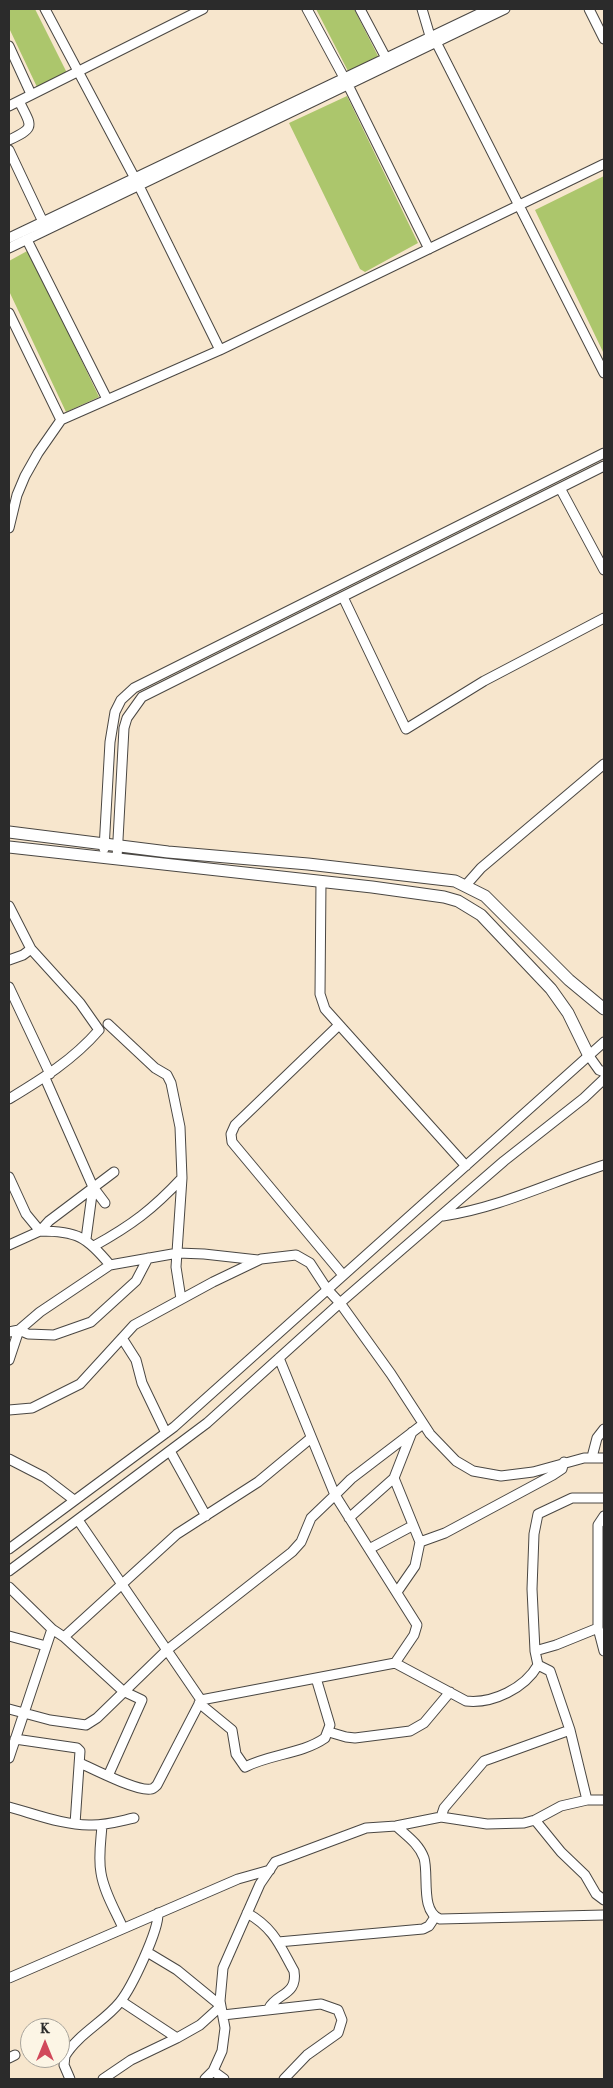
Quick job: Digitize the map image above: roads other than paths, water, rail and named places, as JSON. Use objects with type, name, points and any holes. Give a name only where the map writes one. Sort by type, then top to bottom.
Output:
[{"type":"main road","points":[[9,832],[117,846],[444,878],[466,885],[485,896],[570,980],[604,1009]]},
{"type":"main road","points":[[9,847],[321,881],[444,897],[470,908],[480,915],[551,989],[568,1013],[589,1056]]},
{"type":"street","points":[[45,9],[137,182],[220,350]]},
{"type":"street","points":[[9,106],[203,9]]},
{"type":"street","points":[[307,9],[346,81],[428,249]]},
{"type":"street","points":[[360,9],[386,58]]},
{"type":"street","points":[[422,9],[433,39],[520,205],[604,373]]},
{"type":"street","points":[[9,248],[137,182],[433,39],[489,9]]},
{"type":"street","points":[[480,14],[505,9]]},
{"type":"street","points":[[589,9],[604,38]]},
{"type":"street","points":[[346,81],[386,58],[433,39]]},
{"type":"street","points":[[9,46],[31,94]]},
{"type":"street","points":[[9,140],[26,132],[29,128],[30,123],[19,101]]},
{"type":"street","points":[[9,150],[43,222]]},
{"type":"street","points":[[9,528],[10,515],[26,476],[38,453],[60,420],[220,350],[604,164]]},
{"type":"street","points":[[9,238],[137,182]]},
{"type":"street","points":[[27,240],[107,399]]},
{"type":"street","points":[[9,313],[60,420]]},
{"type":"street","points":[[103,856],[110,742],[115,712],[121,700],[134,688],[604,453]]},
{"type":"street","points":[[116,858],[124,728],[135,705],[142,697],[604,466]]},
{"type":"street","points":[[560,488],[604,570]]},
{"type":"street","points":[[343,597],[406,729],[484,681],[604,618]]},
{"type":"street","points":[[466,885],[476,873],[604,766]]},
{"type":"street","points":[[321,881],[320,994],[325,1009],[466,1166]]},
{"type":"street","points":[[9,906],[31,949],[80,1003],[99,1030],[84,1047],[47,1076],[9,1099]]},
{"type":"street","points":[[9,960],[23,955],[31,949]]},
{"type":"street","points":[[9,987],[93,1187],[106,1203]]},
{"type":"street","points":[[108,1024],[155,1068],[166,1075],[171,1083],[180,1127],[182,1178],[176,1267],[182,1298]]},
{"type":"street","points":[[339,1025],[235,1125],[231,1138],[232,1142],[343,1275]]},
{"type":"street","points":[[9,1549],[166,1433],[604,1042]]},
{"type":"street","points":[[589,1056],[599,1070],[604,1072]]},
{"type":"street","points":[[9,1571],[207,1424],[340,1303],[504,1161],[584,1098],[604,1079]]},
{"type":"street","points":[[442,1216],[466,1213],[604,1165]]},
{"type":"street","points":[[9,1245],[40,1231],[50,1221],[114,1172]]},
{"type":"street","points":[[9,1177],[26,1214],[40,1231]]},
{"type":"street","points":[[94,1246],[123,1230],[155,1206],[182,1178]]},
{"type":"street","points":[[86,1239],[93,1187]]},
{"type":"street","points":[[40,1231],[58,1231],[86,1239],[110,1265]]},
{"type":"street","points":[[9,1360],[20,1330],[40,1312],[110,1265],[178,1253],[259,1260],[296,1255],[310,1263],[327,1289],[340,1303],[391,1374],[423,1424],[456,1461],[473,1471],[501,1476],[533,1472],[564,1462],[592,1457],[604,1458]]},
{"type":"street","points":[[9,1332],[20,1330],[28,1334],[54,1336],[91,1322],[136,1281],[148,1258]]},
{"type":"street","points":[[9,1410],[32,1408],[80,1384],[134,1325],[182,1298],[259,1260]]},
{"type":"street","points":[[122,1338],[136,1360],[142,1383],[166,1433]]},
{"type":"street","points":[[280,1358],[335,1495],[417,1625],[414,1636],[396,1663]]},
{"type":"street","points":[[9,1709],[50,1720],[86,1725],[97,1718],[167,1650],[292,1552],[302,1542],[311,1518],[351,1479],[423,1424]]},
{"type":"street","points":[[592,1457],[597,1438],[604,1429]]},
{"type":"street","points":[[350,1518],[394,1478],[412,1432]]},
{"type":"street","points":[[64,1637],[178,1534],[258,1482],[311,1438]]},
{"type":"street","points":[[170,1451],[206,1516]]},
{"type":"street","points":[[9,1459],[44,1477],[74,1500]]},
{"type":"street","points":[[420,1542],[445,1533],[553,1475],[562,1469],[564,1462]]},
{"type":"street","points":[[394,1478],[420,1542],[415,1566],[396,1592]]},
{"type":"street","points":[[200,1701],[396,1663],[466,1701],[492,1698],[519,1686],[535,1671],[538,1665],[535,1651],[532,1589],[534,1534],[538,1514],[572,1498],[604,1498]]},
{"type":"street","points":[[604,1516],[598,1525],[598,1628],[604,1651]]},
{"type":"street","points":[[78,1520],[200,1701],[232,1730],[236,1754],[245,1767],[255,1762],[312,1745],[325,1738],[329,1732],[329,1721],[316,1678]]},
{"type":"street","points":[[369,1549],[412,1526]]},
{"type":"street","points":[[9,1587],[52,1629],[64,1637],[123,1691],[142,1700],[108,1776]]},
{"type":"street","points":[[535,1651],[556,1645],[598,1628]]},
{"type":"street","points":[[9,1758],[52,1629]]},
{"type":"street","points":[[9,1636],[46,1646]]},
{"type":"street","points":[[538,1665],[550,1671],[570,1730],[587,1800]]},
{"type":"street","points":[[329,1732],[355,1738],[410,1731],[424,1723],[450,1692]]},
{"type":"street","points":[[80,1763],[143,1789],[151,1789],[157,1785],[200,1701]]},
{"type":"street","points":[[440,1817],[444,1808],[484,1761],[570,1730]]},
{"type":"street","points":[[15,1739],[77,1748],[80,1751],[75,1824]]},
{"type":"street","points":[[205,2079],[213,2071],[222,2052],[225,2028],[222,2010],[223,1968],[260,1884],[275,1862],[366,1828],[396,1826],[440,1817],[501,1824],[524,1823],[535,1820],[561,1806],[587,1800],[604,1800]]},
{"type":"street","points":[[9,1807],[75,1824],[102,1825],[134,1818]]},
{"type":"street","points":[[535,1820],[584,1875],[596,1894],[604,1900]]},
{"type":"street","points":[[102,1825],[101,1875],[106,1891],[123,1928]]},
{"type":"street","points":[[396,1826],[412,1840],[424,1857],[426,1894],[431,1913],[436,1918],[604,1915]]},
{"type":"street","points":[[9,1978],[238,1879],[270,1870]]},
{"type":"street","points":[[70,2079],[64,2065],[68,2052],[121,2001],[147,1952],[158,1923],[158,1913]]},
{"type":"street","points":[[247,1913],[266,1925],[294,1971],[295,1979],[289,1992],[273,2002],[269,2008]]},
{"type":"street","points":[[278,1942],[422,1929],[429,1926],[436,1918]]},
{"type":"street","points":[[147,1952],[177,1970],[222,2010]]},
{"type":"street","points":[[121,2001],[177,2038]]},
{"type":"street","points":[[103,2079],[132,2060],[200,2025],[222,2010],[322,2004],[336,2008],[342,2017],[342,2024],[338,2032],[307,2055],[284,2079]]},
{"type":"street","points":[[213,2071],[224,2079]]}]
